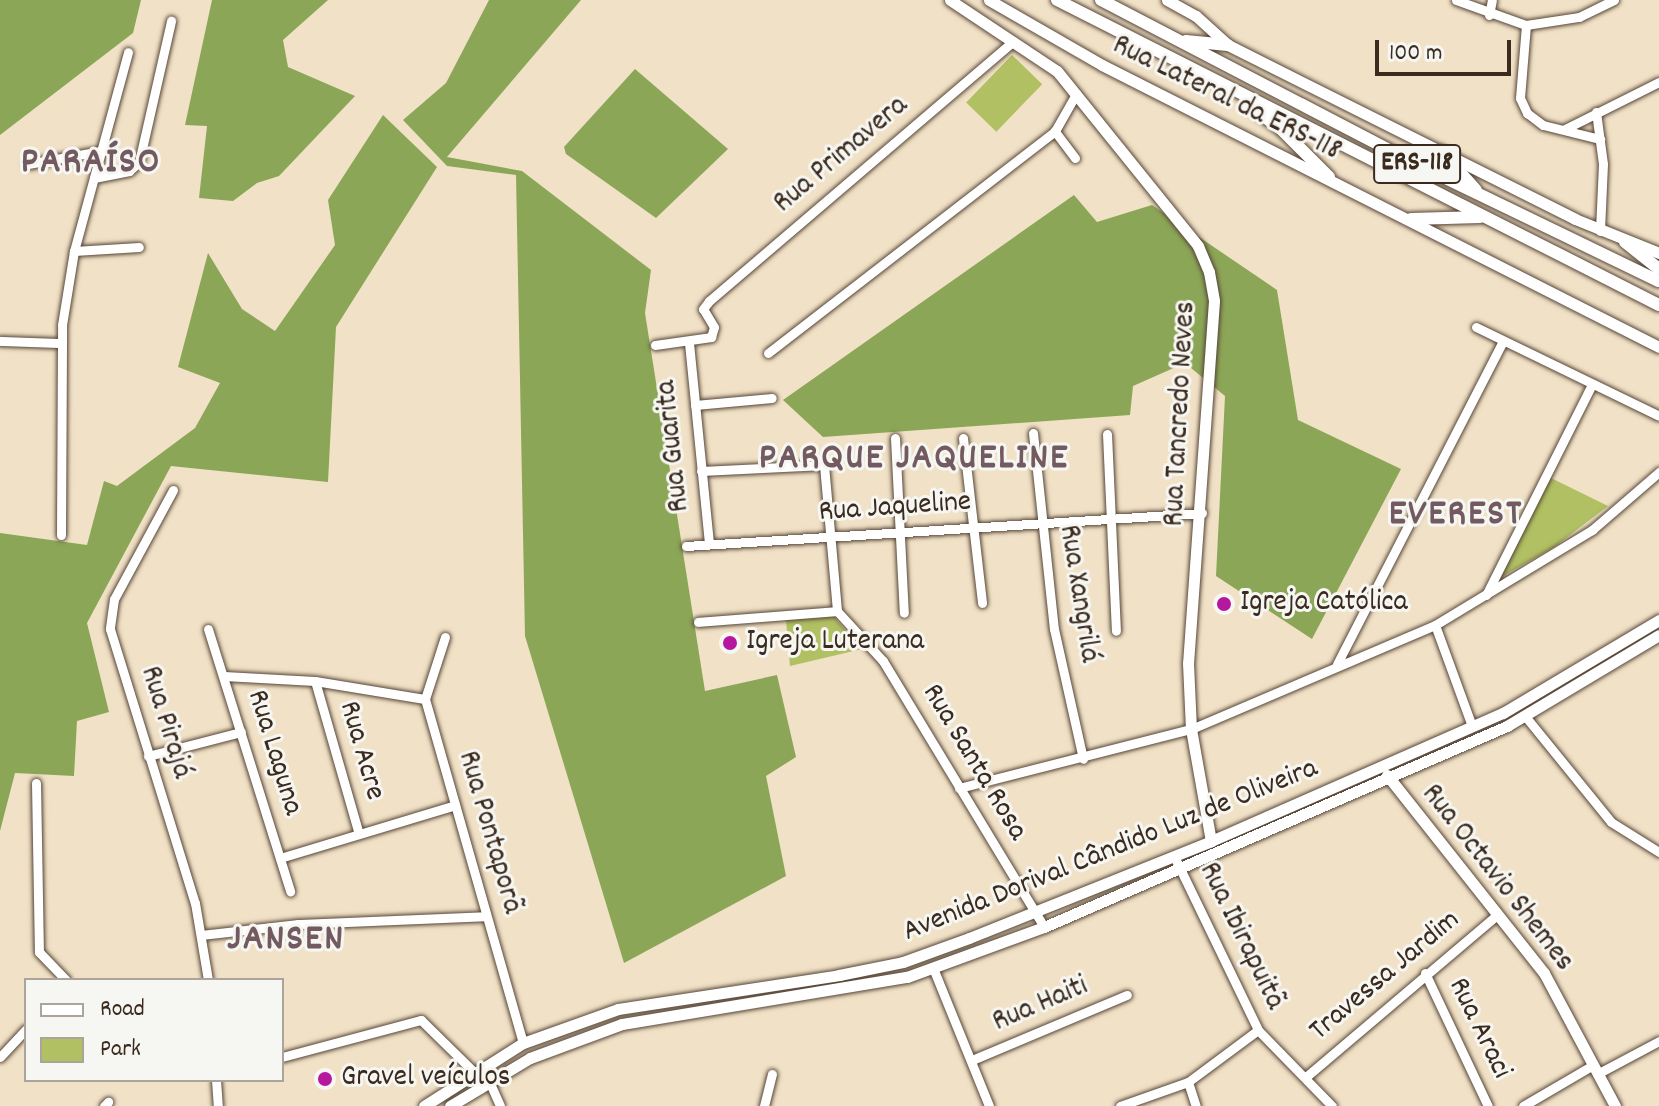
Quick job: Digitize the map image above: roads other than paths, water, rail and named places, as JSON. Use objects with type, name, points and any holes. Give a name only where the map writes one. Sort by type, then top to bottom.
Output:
[{"type":"highway","name":"ERS-118","points":[[1057,0],[1659,305]]},
{"type":"highway","name":"ERS-118","points":[[1101,0],[1480,195],[1659,281]]},
{"type":"highway","points":[[1179,40],[1228,45]]},
{"type":"highway","points":[[1223,85],[1281,129],[1329,177]]},
{"type":"highway","points":[[1441,151],[1480,195]]},
{"type":"highway","points":[[1411,219],[1482,216]]},
{"type":"highway","points":[[1625,242],[1659,269]]},
{"type":"main road","name":"Rua Tancredo Neves","points":[[950,0],[1057,71],[1198,246],[1209,272],[1214,301],[1202,513],[1188,663],[1191,729],[1211,841]]},
{"type":"main road","name":"Rua Lateral da ERS-118","points":[[989,0],[1102,65],[1329,177],[1659,347]]},
{"type":"main road","name":"Rua Lateral da ERS-118","points":[[1167,0],[1196,16],[1228,45],[1600,231],[1659,253]]},
{"type":"main road","name":"Avenida Dorival Cândido Luz de Oliveira","points":[[424,1106],[523,1043],[618,1009],[903,962],[1174,856],[1384,768],[1472,726],[1560,681],[1659,620]]},
{"type":"main road","name":"Avenida Dorival Cândido Luz de Oliveira","points":[[450,1106],[530,1058],[622,1024],[842,990],[933,968],[1044,927],[1389,781],[1525,716],[1659,635]]},
{"type":"main road","name":"Rua Octavio Shemes","points":[[1384,768],[1389,781],[1544,973],[1615,1106]]},
{"type":"street","points":[[1456,0],[1489,15],[1526,25],[1579,17],[1614,0]]},
{"type":"street","points":[[1489,15],[1492,0]]},
{"type":"street","points":[[94,178],[129,171],[139,162],[171,21]]},
{"type":"street","points":[[1526,25],[1522,106],[1534,120],[1600,139]]},
{"type":"street","name":"Rua Primavera","points":[[689,343],[714,334],[703,309],[1013,41]]},
{"type":"street","points":[[61,535],[61,343],[74,251],[128,52]]},
{"type":"street","points":[[1565,129],[1659,82]]},
{"type":"street","points":[[768,353],[1055,131],[1076,94]]},
{"type":"street","points":[[1596,112],[1600,139],[1600,231]]},
{"type":"street","points":[[1055,131],[1075,158]]},
{"type":"street","points":[[28,164],[100,151]]},
{"type":"street","points":[[74,251],[139,247]]},
{"type":"street","points":[[1476,327],[1659,416]]},
{"type":"street","points":[[0,341],[61,343]]},
{"type":"street","points":[[1337,664],[1503,341]]},
{"type":"street","points":[[655,345],[689,343]]},
{"type":"street","name":"Rua Guarita","points":[[689,343],[709,544]]},
{"type":"street","points":[[1485,596],[1592,384]]},
{"type":"street","points":[[695,405],[772,398]]},
{"type":"street","name":"Rua Xangrilá","points":[[1033,433],[1054,629],[1083,759]]},
{"type":"street","points":[[1107,434],[1116,631]]},
{"type":"street","points":[[895,438],[904,613]]},
{"type":"street","points":[[963,438],[970,528],[982,603]]},
{"type":"street","points":[[698,622],[837,611],[824,465],[701,471]]},
{"type":"street","points":[[959,788],[1083,759],[1191,729],[1337,664],[1435,625],[1592,530],[1659,472]]},
{"type":"street","name":"Rua Pirajá","points":[[173,490],[114,599],[110,629],[201,935],[208,978]]},
{"type":"street","name":"Rua Jaqueline","points":[[686,546],[1202,513]]},
{"type":"street","name":"Rua Santa Rosa","points":[[837,611],[883,661],[1044,927]]},
{"type":"street","points":[[1435,625],[1472,726]]},
{"type":"street","name":"Rua Laguna","points":[[208,629],[290,891]]},
{"type":"street","points":[[224,676],[315,681],[425,699],[445,637]]},
{"type":"street","name":"Rua Acre","points":[[315,681],[359,834]]},
{"type":"street","name":"Rua Pontaporã","points":[[425,699],[523,1043]]},
{"type":"street","points":[[1525,716],[1611,822],[1659,852]]},
{"type":"street","points":[[148,756],[241,732]]},
{"type":"street","points":[[36,783],[39,952],[64,978]]},
{"type":"street","points":[[280,858],[455,805]]},
{"type":"street","name":"Rua Ibirapuitã","points":[[1174,856],[1258,1030],[1307,1076],[1332,1106]]},
{"type":"street","name":"Travessa Jardim","points":[[1307,1076],[1497,915]]},
{"type":"street","points":[[201,935],[298,924],[486,916]]},
{"type":"street","points":[[933,968],[989,1106]]},
{"type":"street","name":"Rua Araci","points":[[1425,973],[1488,1106]]},
{"type":"street","name":"Rua Haiti","points":[[972,1060],[1127,995]]},
{"type":"street","points":[[284,1056],[421,1020],[475,1073]]},
{"type":"street","points":[[1120,1106],[1188,1082],[1258,1030]]},
{"type":"street","points":[[0,1057],[24,1031]]},
{"type":"street","points":[[1523,1106],[1659,1041]]},
{"type":"street","points":[[764,1106],[772,1074]]},
{"type":"street","points":[[489,1081],[500,1106]]},
{"type":"street","points":[[216,1082],[218,1106]]},
{"type":"street","points":[[1188,1082],[1196,1106]]},
{"type":"place","name":"Igreja Católica","points":[[1224,604]]},
{"type":"place","name":"Igreja Luterana","points":[[730,643]]},
{"type":"place","name":"Gravel veículos","points":[[325,1079]]},
{"type":"district","name":"PARAÍSO","points":[[91,164]]},
{"type":"district","name":"PARQUE JAQUELINE","points":[[914,460]]},
{"type":"district","name":"EVEREST","points":[[1456,516]]},
{"type":"district","name":"JANSEN","points":[[286,941]]}]
